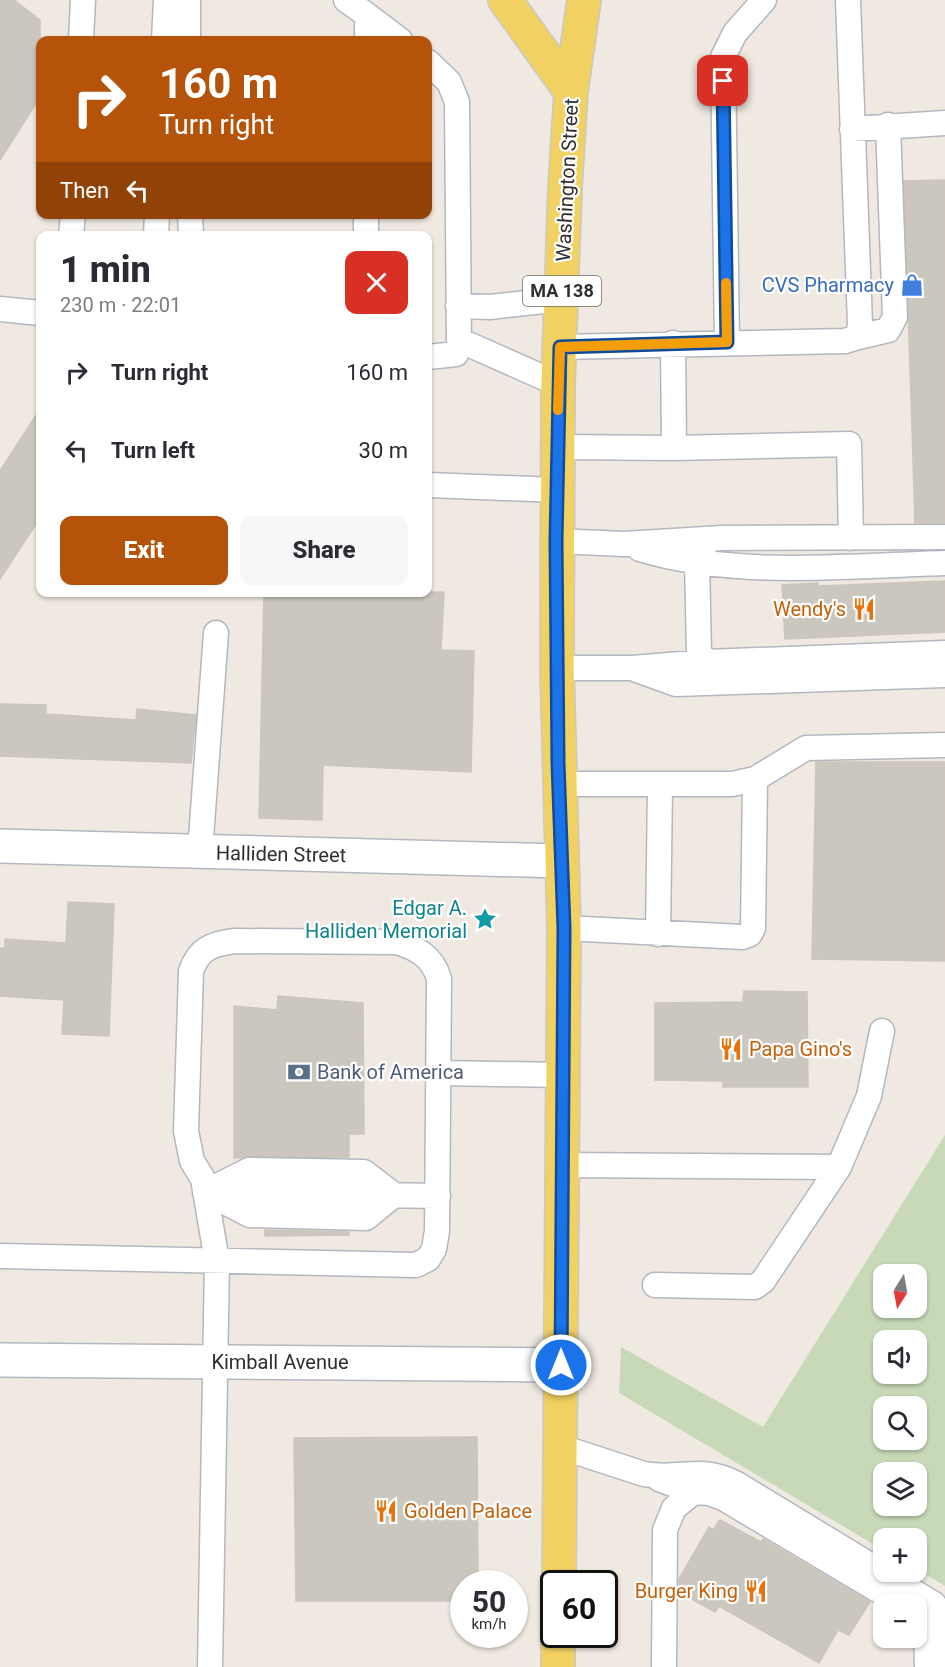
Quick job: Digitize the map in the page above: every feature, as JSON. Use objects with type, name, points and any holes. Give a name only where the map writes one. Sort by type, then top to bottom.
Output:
[{"type":"main road","points":[[505,0],[571,92]]},
{"type":"main road","name":"Washington Street","points":[[559,1570],[564,928],[557,668],[558,384],[571,92],[584,0]]},
{"type":"main road","points":[[558,1648],[558,1667]]},
{"type":"street","name":"Halliden Street","points":[[0,846],[561,861]]},
{"type":"street","name":"Kimball Avenue","points":[[0,1360],[561,1365]]},
{"type":"lane","points":[[81,36],[83,0]]},
{"type":"lane","points":[[164,36],[166,0]]},
{"type":"lane","points":[[188,0],[188,36]]},
{"type":"lane","points":[[346,0],[395,36]]},
{"type":"lane","points":[[727,342],[723,57],[735,33],[764,0]]},
{"type":"lane","points":[[848,0],[860,324],[858,337]]},
{"type":"lane","points":[[367,15],[367,36]]},
{"type":"lane","points":[[432,66],[449,82],[457,102],[459,340],[456,354],[432,357]]},
{"type":"lane","points":[[852,129],[945,123]]},
{"type":"lane","points":[[560,347],[845,341],[888,330],[895,317],[888,125]]},
{"type":"lane","points":[[458,306],[490,307],[562,298]]},
{"type":"lane","points":[[0,309],[36,313]]},
{"type":"lane","points":[[459,340],[558,384]]},
{"type":"lane","points":[[673,343],[674,448]]},
{"type":"lane","points":[[558,447],[674,448],[849,444],[851,538]]},
{"type":"lane","points":[[432,484],[558,490]]},
{"type":"lane","points":[[556,541],[624,544],[722,538],[945,537]]},
{"type":"lane","points":[[722,538],[703,549],[698,562],[699,653],[721,675],[743,682]]},
{"type":"lane","points":[[624,544],[676,560],[732,565],[832,566],[945,563]]},
{"type":"lane","points":[[200,852],[216,633]]},
{"type":"lane","points":[[557,668],[632,668],[706,662],[945,653]]},
{"type":"lane","points":[[632,668],[676,684],[945,675]]},
{"type":"lane","points":[[559,784],[660,786],[732,784],[755,779],[806,748],[945,745]]},
{"type":"lane","points":[[564,928],[743,938],[750,934],[753,928],[755,779]]},
{"type":"lane","points":[[658,934],[660,786]]},
{"type":"lane","points":[[0,1256],[217,1262],[416,1265],[428,1258],[436,1240],[439,1163],[439,979],[435,966],[414,947],[397,942],[234,941],[220,943],[204,950],[196,957],[191,971],[186,1131],[192,1161],[203,1179],[217,1262],[210,1667]]},
{"type":"lane","points":[[656,1285],[755,1287],[763,1281],[839,1167],[869,1096],[882,1031]]},
{"type":"lane","points":[[439,1073],[562,1075]]},
{"type":"lane","points":[[562,1164],[839,1167]]},
{"type":"lane","points":[[205,1192],[438,1196]]},
{"type":"lane","points":[[561,1447],[657,1476],[702,1472],[724,1476],[934,1604],[944,1623],[942,1667]]},
{"type":"lane","points":[[645,1473],[694,1492],[709,1493],[723,1498],[884,1594]]},
{"type":"lane","points":[[664,1667],[665,1530],[674,1508],[694,1492]]},
{"type":"lane","points":[[926,1648],[927,1667]]},
{"type":"green space","points":[[945,1135],[945,1586],[927,1575],[927,1528],[873,1528],[873,1544],[619,1393],[621,1347],[763,1427]]},
{"type":"building","points":[[0,0],[14,0],[40,20],[40,36],[36,36],[36,103],[0,160]]},
{"type":"building","name":"CVS Pharmacy","points":[[945,180],[945,523],[915,523],[904,181]]},
{"type":"building","points":[[36,415],[36,524],[0,579],[0,471]]},
{"type":"building","name":"Wendy's","points":[[945,581],[945,632],[785,639],[782,585],[818,583],[818,586]]},
{"type":"building","points":[[432,592],[444,592],[441,650],[474,651],[471,772],[323,765],[322,820],[259,818],[264,597],[432,597]]},
{"type":"building","points":[[0,704],[46,705],[46,714],[136,720],[137,709],[196,715],[191,763],[0,756]]},
{"type":"building","points":[[816,762],[945,762],[945,961],[812,959]]},
{"type":"building","points":[[68,902],[114,904],[109,1036],[62,1034],[64,1000],[0,996],[0,948],[5,948],[5,939],[66,943]]},
{"type":"building","name":"Papa Gino's","points":[[744,991],[807,992],[808,1087],[723,1087],[723,1081],[655,1080],[655,1003],[743,1002]]},
{"type":"building","name":"Bank of America","points":[[278,996],[363,1003],[364,1134],[349,1134],[349,1157],[234,1158],[234,1006],[277,1010]]},
{"type":"building","points":[[265,1230],[349,1232],[349,1235],[265,1236]]},
{"type":"building","name":"Golden Palace","points":[[477,1437],[478,1570],[450,1570],[450,1601],[296,1601],[294,1438]]},
{"type":"building","name":"Burger King","points":[[720,1520],[761,1542],[763,1539],[870,1602],[849,1635],[838,1630],[819,1663],[719,1606],[715,1612],[679,1592],[679,1579],[709,1527],[713,1530]]},
{"type":"slow traffic","points":[[558,410],[560,347],[727,342],[726,283]]},
{"type":"place","name":"CVS Pharmacy","points":[[912,285]]},
{"type":"place","name":"Wendy's","points":[[864,609]]},
{"type":"place","name":"Edgar A. Halliden Memorial","points":[[485,919]]},
{"type":"place","name":"Papa Gino's","points":[[731,1049]]},
{"type":"place","name":"Bank of America","points":[[299,1072]]},
{"type":"place","name":"Golden Palace","points":[[386,1511]]},
{"type":"place","name":"Burger King","points":[[756,1591]]},
{"type":"route","points":[[561,1365],[564,928],[558,763],[556,541],[560,347],[727,342],[723,81]]}]
